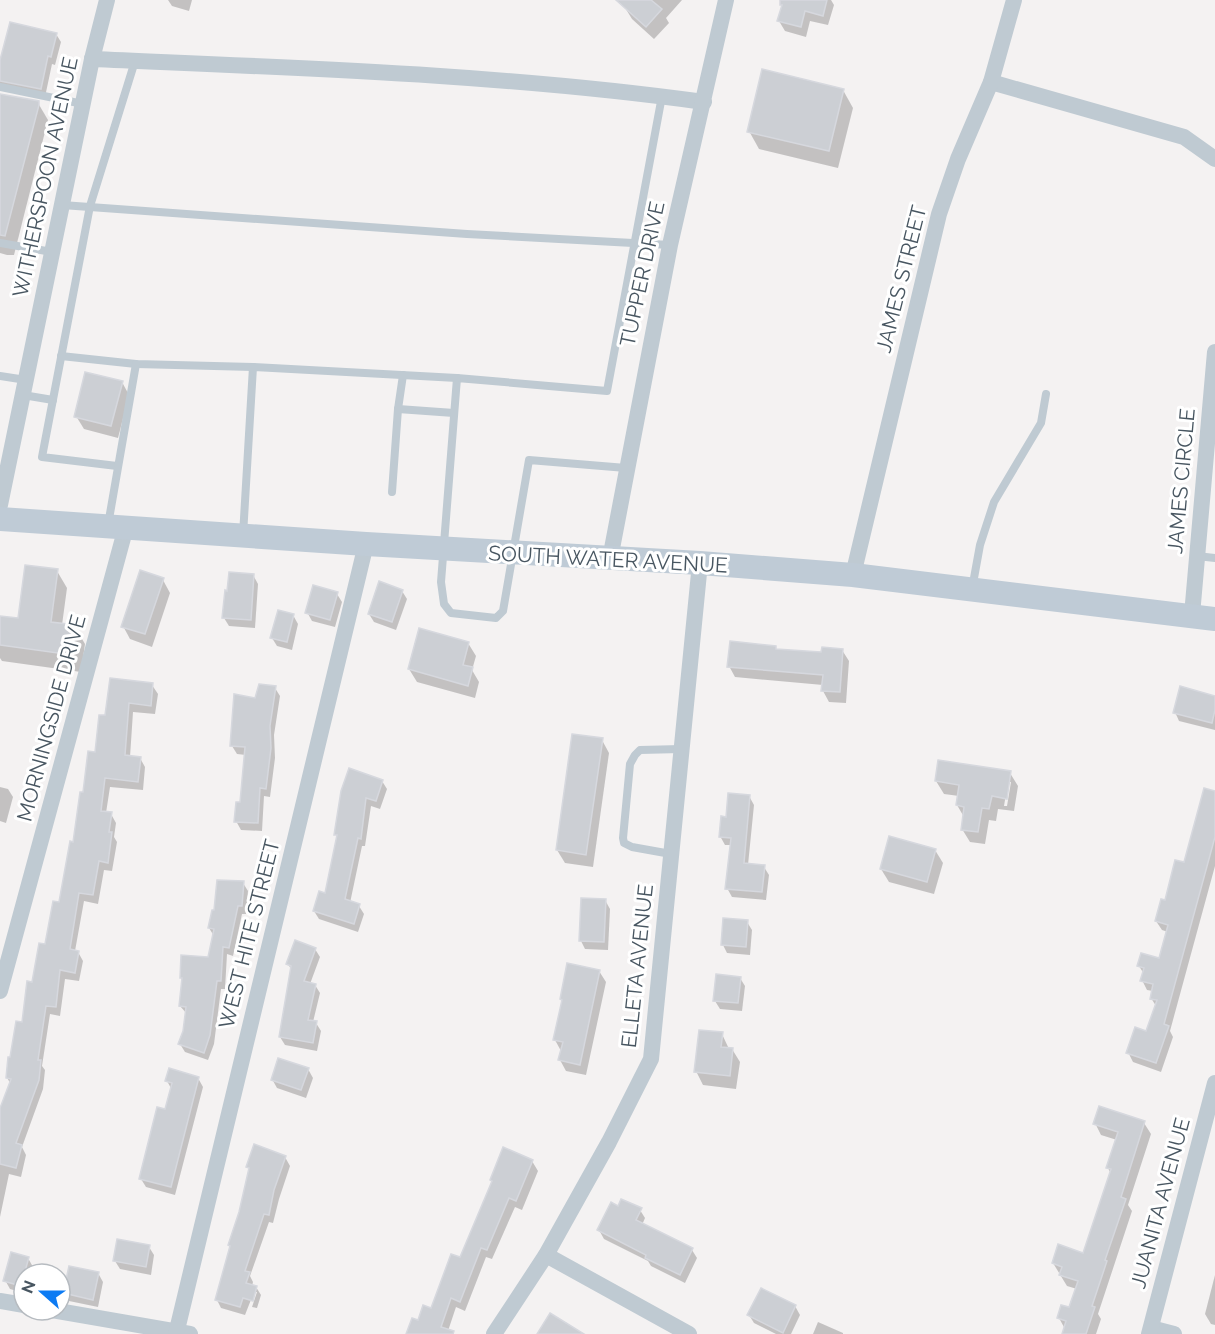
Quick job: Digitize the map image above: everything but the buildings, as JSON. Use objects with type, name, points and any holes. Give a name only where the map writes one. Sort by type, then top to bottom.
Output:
[{"type":"main road","name":"SOUTH WATER AVENUE","points":[[0,519],[445,549],[700,563],[853,575],[1203,617]]},
{"type":"street","name":"WITHERSPOON AVENUE","points":[[0,505],[9,443],[25,387],[92,59],[107,0]]},
{"type":"street","name":"TUPPER DRIVE","points":[[610,559],[670,245],[726,0]]},
{"type":"street","name":"JAMES STREET","points":[[853,575],[939,214],[958,159],[992,82],[1014,0]]},
{"type":"street","points":[[92,59],[423,74],[662,96],[704,102]]},
{"type":"street","points":[[992,82],[1184,137],[1215,159]]},
{"type":"street","name":"JAMES CIRCLE","points":[[1203,617],[1197,556],[1210,454],[1215,352]]},
{"type":"street","name":"MORNINGSIDE DRIVE","points":[[0,991],[117,526]]},
{"type":"street","name":"WEST HITE STREET","points":[[181,1333],[366,544]]},
{"type":"street","name":"ELLETA AVENUE","points":[[494,1334],[546,1255],[609,1142],[651,1059],[700,563]]},
{"type":"street","name":"JUANITA AVENUE","points":[[1150,1331],[1215,1083]]},
{"type":"street","points":[[546,1255],[688,1334]]},
{"type":"street","points":[[72,1314],[181,1333]]},
{"type":"street","points":[[1150,1331],[1174,1334]]},
{"type":"lane","points":[[117,466],[42,457],[90,206],[135,61]]},
{"type":"lane","points":[[0,87],[83,104]]},
{"type":"lane","points":[[61,356],[136,364],[254,367],[456,378],[607,391],[662,96]]},
{"type":"lane","points":[[62,205],[467,234],[670,245]]},
{"type":"lane","points":[[0,243],[52,252]]},
{"type":"lane","points":[[117,526],[117,466],[136,364]]},
{"type":"lane","points":[[243,536],[254,367]]},
{"type":"lane","points":[[392,492],[403,375]]},
{"type":"lane","points":[[0,376],[53,400]]},
{"type":"lane","points":[[456,378],[441,582],[444,604],[451,613],[496,618],[504,611],[529,460],[626,468]]},
{"type":"lane","points":[[972,589],[980,545],[994,502],[1041,423],[1046,394]]},
{"type":"lane","points":[[398,409],[454,413]]},
{"type":"lane","points":[[1197,556],[1215,558]]},
{"type":"lane","points":[[671,854],[632,848],[624,843],[626,806],[630,764],[635,755],[640,750],[681,749]]}]
